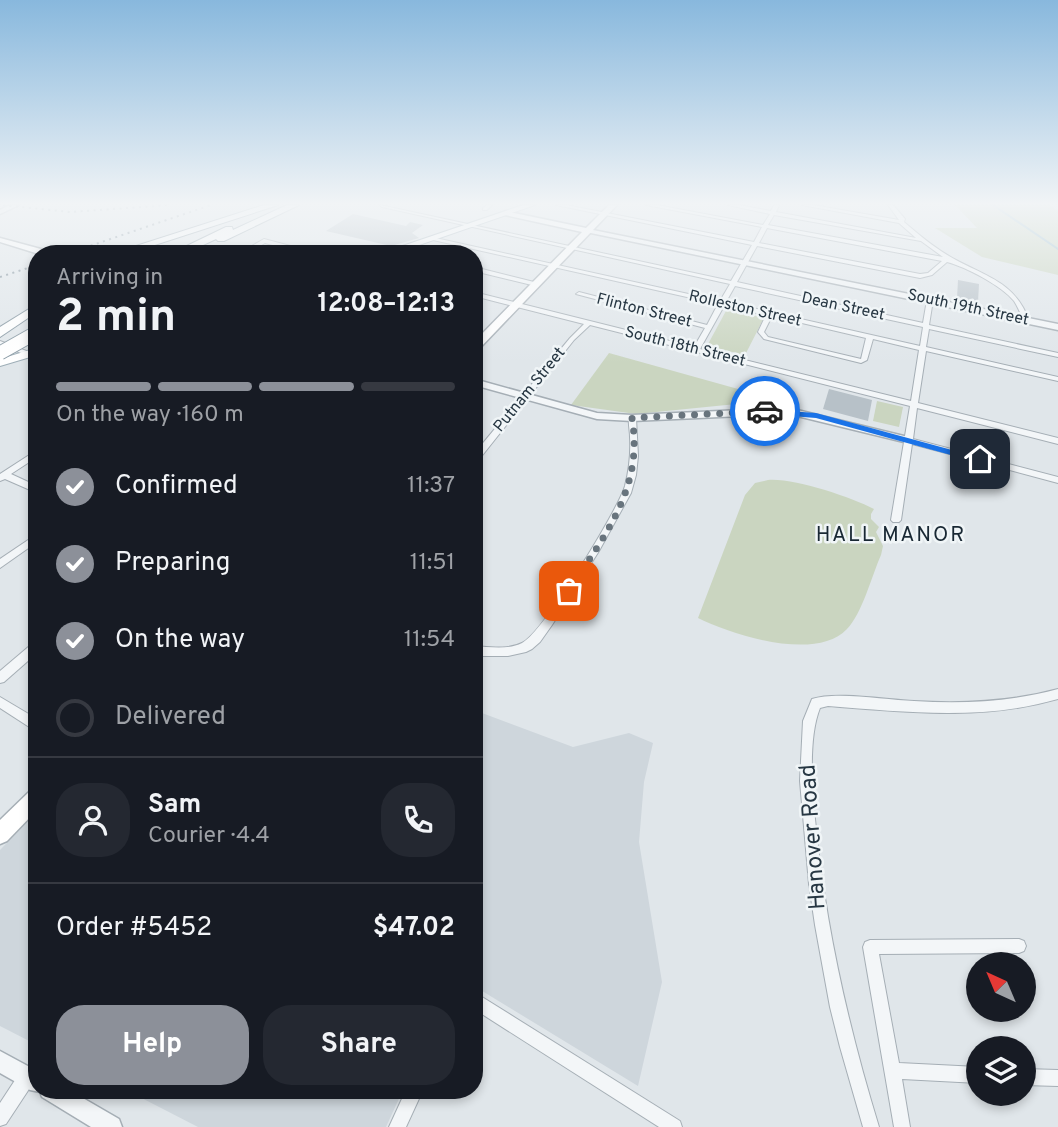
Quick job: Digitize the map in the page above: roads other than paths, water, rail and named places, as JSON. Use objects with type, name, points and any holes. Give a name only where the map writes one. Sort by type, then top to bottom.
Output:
[{"type":"highway","points":[[2,348],[20,331]]},
{"type":"main road","points":[[483,339],[562,258]]},
{"type":"main road","points":[[0,363],[28,356]]},
{"type":"main road","points":[[0,834],[28,805]]},
{"type":"street","name":"Rolleston Street","points":[[518,258],[1058,379]]},
{"type":"street","name":"Dean Street","points":[[611,258],[1058,355]]},
{"type":"street","name":"South 19th Street","points":[[718,258],[1058,327]]},
{"type":"street","points":[[696,350],[748,258]]},
{"type":"street","points":[[825,258],[920,276],[930,274],[946,261]]},
{"type":"street","points":[[928,258],[953,261]]},
{"type":"street","points":[[948,258],[1002,286],[1017,298],[1026,320]]},
{"type":"street","points":[[483,271],[536,284]]},
{"type":"street","name":"Flinton Street","points":[[579,295],[709,327]]},
{"type":"street","name":"South 18th Street","points":[[483,296],[1058,441]]},
{"type":"street","points":[[896,520],[930,300]]},
{"type":"street","points":[[769,314],[761,332],[766,338],[861,361],[864,360],[870,337]]},
{"type":"street","name":"Putnam Street","points":[[483,449],[572,339],[589,323]]},
{"type":"street","points":[[2,348],[28,353]]},
{"type":"street","points":[[483,385],[597,416],[632,418],[789,411],[908,439],[1058,480]]},
{"type":"street","points":[[483,651],[505,652],[530,646],[558,609],[619,511],[628,491],[636,441],[632,418]]},
{"type":"street","points":[[2,476],[28,459]]},
{"type":"street","points":[[2,476],[28,486]]},
{"type":"street","points":[[0,564],[28,544]]},
{"type":"street","points":[[0,678],[28,654]]},
{"type":"street","name":"Hanover Road","points":[[871,1127],[844,1035],[819,914],[807,799],[811,710],[816,703],[828,701],[959,707],[1034,703],[1058,694]]},
{"type":"street","points":[[0,702],[28,720]]},
{"type":"street","points":[[902,1127],[870,947],[1019,946]]},
{"type":"street","points":[[483,1006],[674,1127]]},
{"type":"street","points":[[0,1061],[28,1078]]},
{"type":"street","points":[[894,1071],[966,1074]]},
{"type":"street","points":[[1036,1077],[1058,1078]]},
{"type":"street","points":[[0,1118],[28,1085]]},
{"type":"street","points":[[65,1099],[111,1127]]},
{"type":"street","points":[[397,1127],[411,1099]]},
{"type":"railway","points":[[0,277],[28,268]]},
{"type":"district","name":"HALL MANOR","points":[[891,535]]}]
